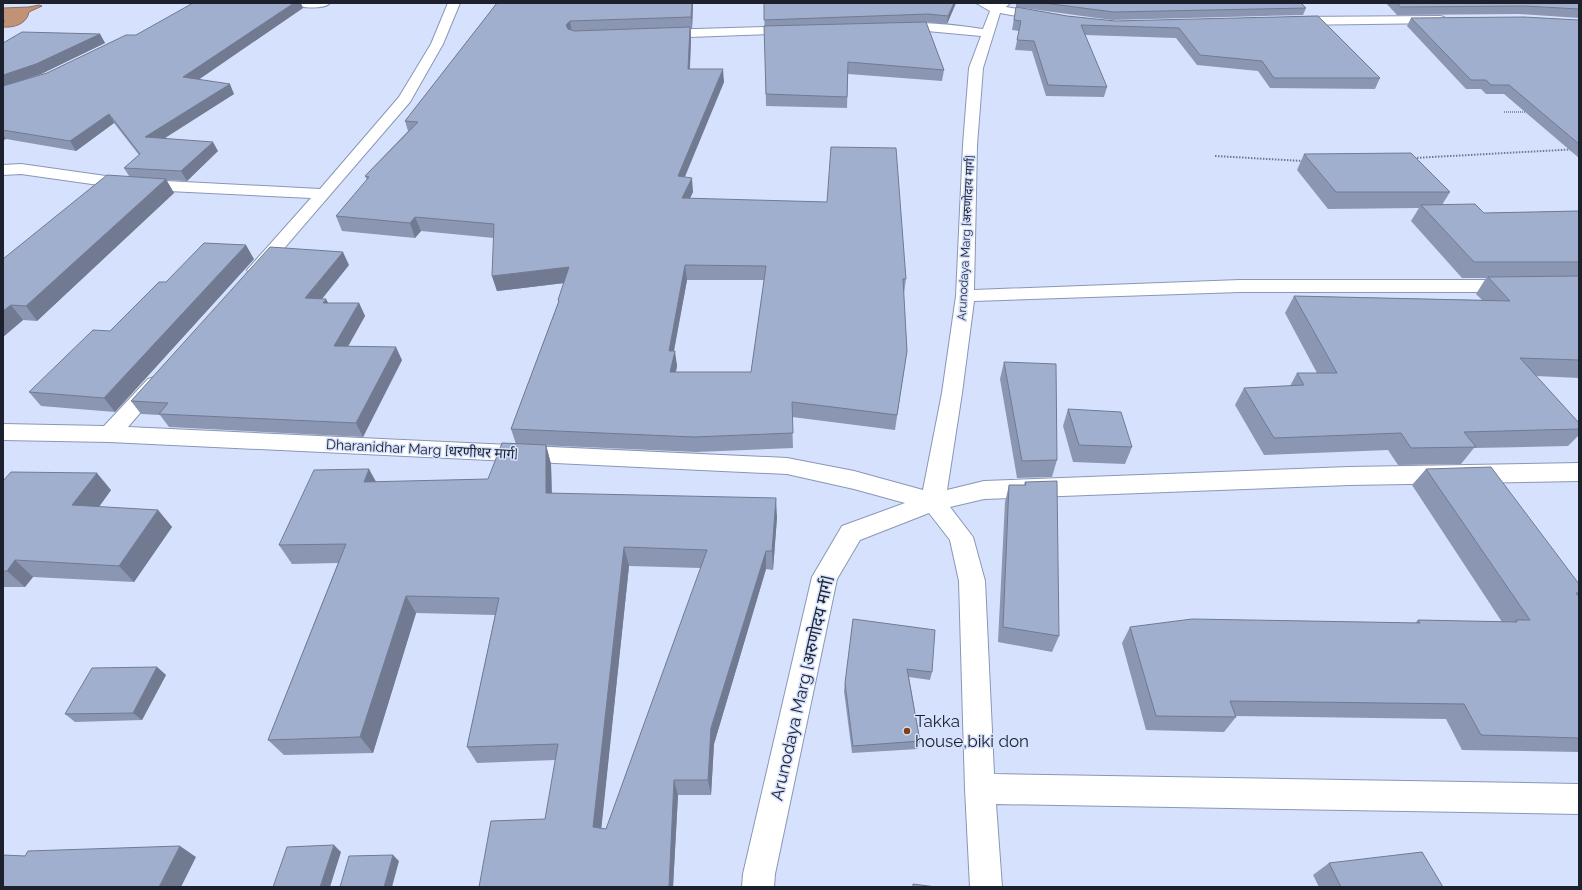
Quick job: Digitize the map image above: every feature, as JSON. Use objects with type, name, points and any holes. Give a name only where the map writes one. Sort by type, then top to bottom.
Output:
[{"type":"street","points":[[300,3],[324,3]]},
{"type":"street","points":[[244,284],[324,194],[404,99],[437,44],[454,3]]},
{"type":"street","points":[[994,5],[1057,19]]},
{"type":"street","name":"Arunodaya Marg [अरुणोदा‍य मार्ग]","points":[[933,502],[952,393],[965,296],[970,145],[976,68],[988,33],[994,5]]},
{"type":"street","points":[[1277,21],[1449,20]]},
{"type":"street","points":[[888,28],[927,27],[988,33]]},
{"type":"street","points":[[653,35],[804,30]]},
{"type":"street","points":[[3,170],[20,169],[127,184],[324,194]]},
{"type":"street","points":[[965,296],[1240,286],[1530,286]]},
{"type":"street","points":[[109,434],[164,373]]},
{"type":"street","name":"Dharanidhar Marg [धरणीधर मार्ग]","points":[[3,432],[109,434],[787,466],[854,480],[933,502]]},
{"type":"street","name":"Arunodaya Marg [अरुणोदय मार्ग]","points":[[758,887],[759,874],[825,577],[851,534],[933,502],[984,490],[1350,476],[1579,472]]},
{"type":"street","points":[[933,502],[961,538],[972,581],[980,789],[986,887]]},
{"type":"street","points":[[980,789],[1579,799]]},
{"type":"path","points":[[1504,112],[1532,112]]},
{"type":"path","points":[[1413,158],[1579,150]]},
{"type":"path","points":[[1215,156],[1307,162]]},
{"type":"shaded area","points":[[42,6],[29,12],[26,20],[23,22],[16,26],[3,27],[3,22],[5,21],[3,21],[3,8]]},
{"type":"building","points":[[193,3],[294,3],[183,77],[230,84],[145,137],[213,142],[181,171],[124,168],[140,154],[109,114],[70,141],[3,130],[3,86],[47,73],[126,35],[136,35]]},
{"type":"building","points":[[497,3],[692,3],[691,17],[570,21],[566,25],[568,29],[574,31],[690,27],[688,69],[723,69],[678,176],[692,178],[682,198],[827,202],[831,147],[896,148],[906,279],[903,279],[907,351],[897,415],[792,402],[793,433],[694,437],[511,429],[559,301],[558,300],[569,267],[492,276],[494,224],[415,217],[410,223],[336,216],[369,177],[365,176],[418,122],[405,121]],"holes":[[[685,265],[766,266],[751,372],[670,372],[675,351],[669,351]]]},
{"type":"building","points":[[764,3],[954,3],[948,16],[928,14],[764,20]]},
{"type":"building","points":[[1044,3],[1301,3],[1306,8],[1114,12]]},
{"type":"building","points":[[1397,3],[1579,3],[1579,9],[1524,6],[1401,7]]},
{"type":"building","points":[[1016,7],[1067,16],[1115,21],[1318,16],[1380,78],[1274,78],[1262,61],[1200,55],[1179,28],[1081,25],[1107,87],[1048,85],[1034,41],[1017,40],[1021,21],[1014,20]]},
{"type":"building","points":[[1524,17],[1579,20],[1579,144],[1509,85],[1491,85],[1486,80],[1471,80],[1411,18]]},
{"type":"building","points":[[926,22],[944,70],[848,62],[847,97],[766,94],[764,26]]},
{"type":"building","points":[[22,32],[100,34],[36,64],[3,75],[3,43]]},
{"type":"building","points":[[1411,153],[1450,192],[1336,192],[1304,154]]},
{"type":"building","points":[[107,175],[166,179],[26,306],[11,305],[3,311],[3,259]]},
{"type":"building","points":[[1475,204],[1484,213],[1579,211],[1579,262],[1474,262],[1421,205]]},
{"type":"building","points":[[204,243],[246,245],[104,398],[29,392],[93,330],[110,331],[159,282],[166,282]]},
{"type":"building","points":[[270,247],[343,252],[305,298],[326,299],[323,303],[359,303],[334,346],[396,347],[356,423],[159,414],[168,403],[131,401]]},
{"type":"building","points":[[1579,276],[1579,360],[1520,358],[1579,423],[1579,429],[1464,432],[1476,447],[1411,448],[1401,433],[1274,438],[1244,388],[1304,385],[1297,373],[1337,373],[1294,296],[1510,301],[1488,277]]},
{"type":"building","points":[[1004,362],[1056,364],[1057,460],[1022,461]]},
{"type":"building","points":[[1068,409],[1121,412],[1132,447],[1079,445]]},
{"type":"building","points":[[502,443],[546,445],[546,493],[776,498],[772,551],[766,551],[711,728],[708,780],[674,780],[669,887],[479,887],[491,821],[545,819],[558,744],[467,747],[499,598],[406,596],[360,737],[268,740],[346,544],[279,545],[314,470],[369,469],[364,482],[488,479]],"holes":[[[624,547],[707,550],[606,829],[593,827]]]},
{"type":"building","points":[[1491,467],[1579,584],[1579,593],[1576,593],[1579,597],[1579,738],[1481,735],[1464,704],[1230,701],[1236,717],[1156,716],[1130,627],[1192,619],[1420,623],[1418,620],[1517,622],[1516,620],[1530,620],[1426,469]]},
{"type":"building","points":[[11,472],[97,473],[72,505],[158,510],[119,566],[15,560],[7,571],[3,571],[3,481]]},
{"type":"building","points":[[1057,481],[1059,636],[1003,627],[1009,485],[1026,485],[1025,482]]},
{"type":"building","points":[[853,619],[935,630],[932,672],[907,669],[920,741],[853,746],[845,683]]},
{"type":"building","points":[[157,667],[133,713],[65,714],[92,668]]},
{"type":"building","points":[[334,845],[320,887],[273,887],[287,847]]},
{"type":"building","points":[[180,846],[159,887],[3,887],[3,855],[25,856],[28,851]]},
{"type":"building","points":[[1422,852],[1443,887],[1341,887],[1329,863]]},
{"type":"building","points":[[393,855],[384,887],[340,887],[349,856]]},
{"type":"building","points":[[913,884],[936,887],[913,887]]},
{"type":"place","name":"Takka house,biki don","points":[[907,731]]}]
